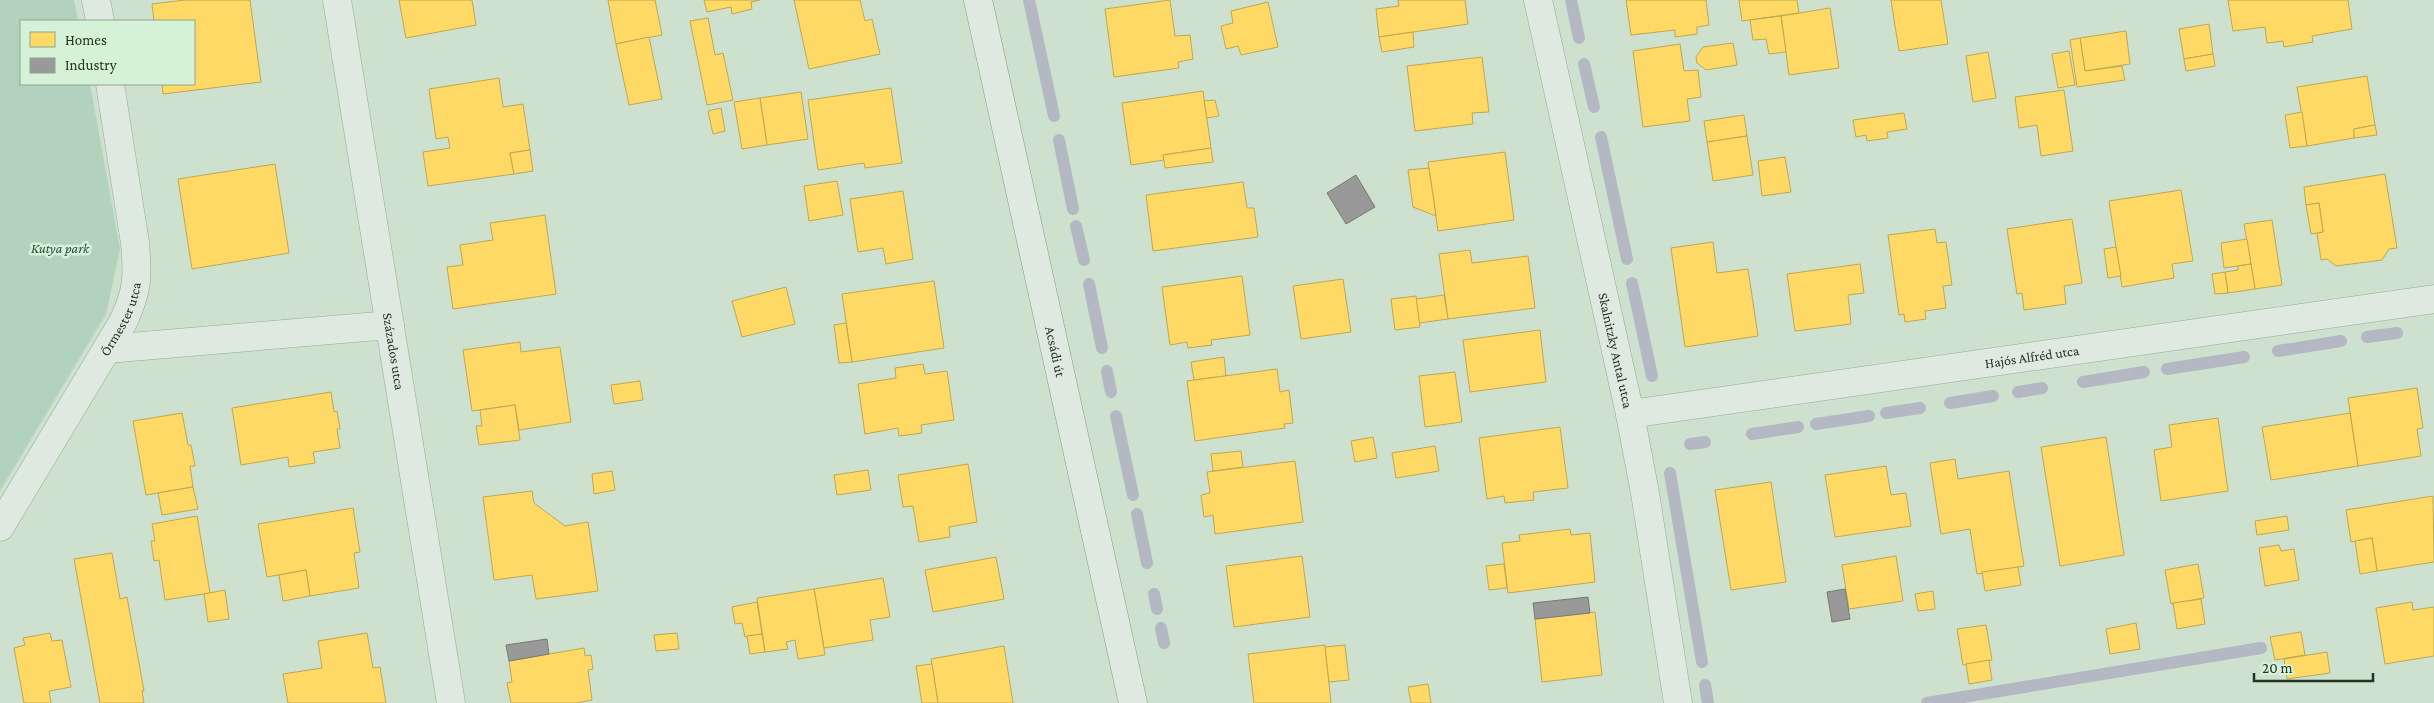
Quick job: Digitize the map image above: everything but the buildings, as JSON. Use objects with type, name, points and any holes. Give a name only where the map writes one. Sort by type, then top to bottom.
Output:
[{"type":"street","points":[[96,0],[100,20]]},
{"type":"street","name":"Százados utca","points":[[337,0],[451,703]]},
{"type":"street","name":"Acsádi út","points":[[978,0],[1133,703]]},
{"type":"street","name":"Skalnitzky Antal utca","points":[[1538,0],[1630,414],[1645,494],[1678,703]]},
{"type":"street","name":"Őrmester utca","points":[[0,526],[107,349],[134,297],[137,269],[135,243],[110,85]]},
{"type":"street","name":"Hajós Alfréd utca","points":[[1630,414],[2434,299]]},
{"type":"street","points":[[107,349],[390,325]]},
{"type":"green space","name":"Kutya park","points":[[0,0],[74,0],[78,20],[20,20],[20,85],[90,85],[120,249],[106,314],[0,491]]},
{"type":"waterway","points":[[1029,0],[1054,116]]},
{"type":"waterway","points":[[1571,0],[1579,38]]},
{"type":"waterway","points":[[1584,64],[1594,107]]},
{"type":"waterway","points":[[1601,137],[1627,259]]},
{"type":"waterway","points":[[1059,140],[1073,209]]},
{"type":"waterway","points":[[1076,226],[1084,260]]},
{"type":"waterway","points":[[1632,283],[1652,376]]},
{"type":"waterway","points":[[1089,284],[1102,348]]},
{"type":"waterway","points":[[2367,337],[2397,333]]},
{"type":"waterway","points":[[2278,351],[2341,341]]},
{"type":"waterway","points":[[2167,369],[2244,357]]},
{"type":"waterway","points":[[1107,371],[1111,392]]},
{"type":"waterway","points":[[2083,382],[2144,372]]},
{"type":"waterway","points":[[2018,392],[2042,388]]},
{"type":"waterway","points":[[1950,403],[1993,396]]},
{"type":"waterway","points":[[1886,413],[1920,408]]},
{"type":"waterway","points":[[1116,416],[1133,495]]},
{"type":"waterway","points":[[1816,424],[1869,416]]},
{"type":"waterway","points":[[1752,434],[1798,427]]},
{"type":"waterway","points":[[1690,444],[1705,442]]},
{"type":"waterway","points":[[1670,473],[1702,662]]},
{"type":"waterway","points":[[1137,514],[1147,563]]},
{"type":"waterway","points":[[1154,594],[1157,609]]},
{"type":"waterway","points":[[1161,628],[1164,643]]},
{"type":"waterway","points":[[1927,703],[2261,648]]},
{"type":"waterway","points":[[1705,685],[1708,703]]}]
